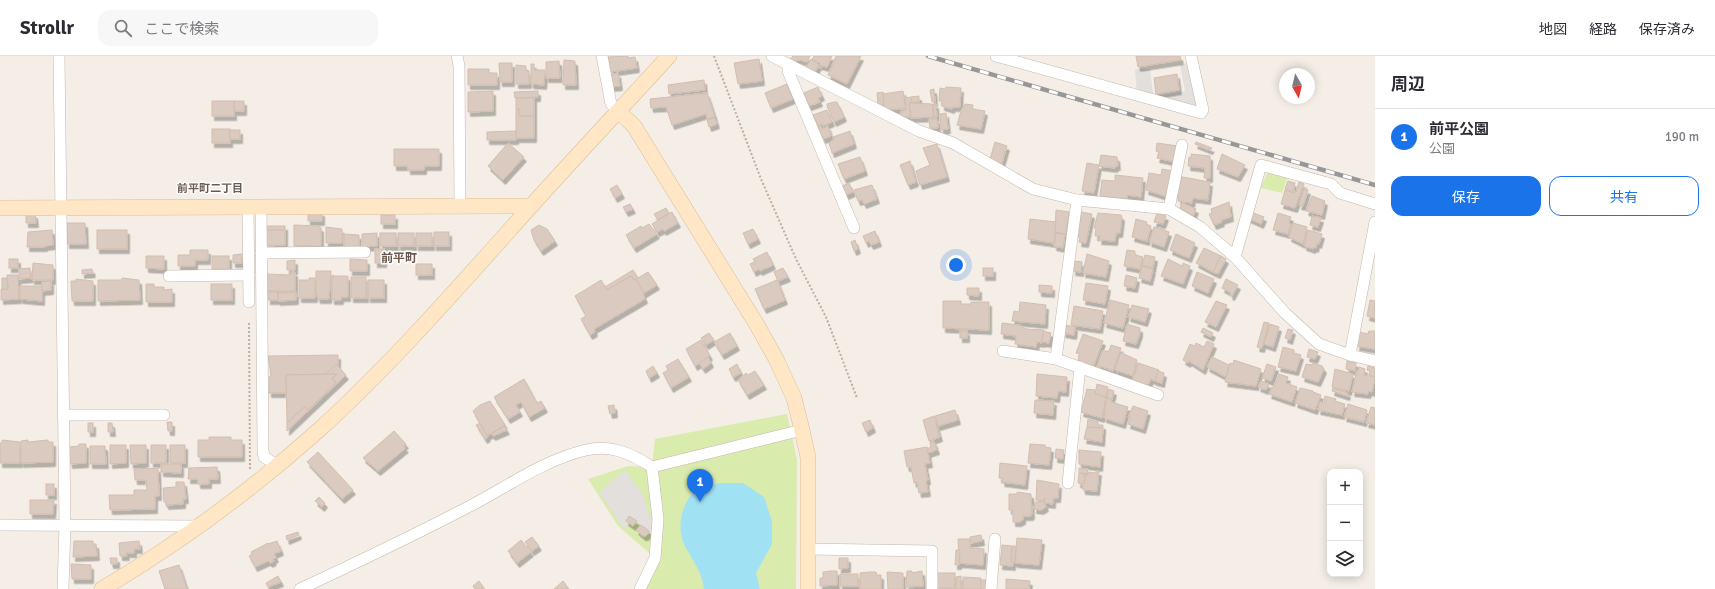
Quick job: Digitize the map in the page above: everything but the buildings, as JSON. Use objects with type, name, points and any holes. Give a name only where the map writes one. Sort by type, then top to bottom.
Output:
[{"type":"street","points":[[59,56],[65,525],[63,589]]},
{"type":"street","points":[[457,56],[459,66],[460,205]]},
{"type":"street","points":[[602,56],[611,104],[634,126],[757,325],[776,359],[794,398],[808,456],[808,589]]},
{"type":"street","points":[[102,589],[135,569],[199,526],[277,465],[320,428],[414,337],[668,56]]},
{"type":"street","points":[[772,56],[919,131],[953,143],[1033,189],[1077,200],[1168,209],[1200,227],[1235,257],[1285,313],[1319,344],[1350,355],[1375,361]]},
{"type":"street","points":[[996,56],[1201,113],[1203,110],[1191,56]]},
{"type":"street","points":[[788,64],[788,72],[854,228]]},
{"type":"street","points":[[1168,209],[1182,145]]},
{"type":"street","points":[[1235,257],[1261,165],[1330,184],[1340,193],[1375,204]]},
{"type":"street","points":[[1056,359],[1077,200]]},
{"type":"street","points":[[0,208],[460,205],[531,206]]},
{"type":"street","points":[[254,206],[261,253],[263,450],[264,457],[277,465]]},
{"type":"street","points":[[249,302],[249,275],[254,206]]},
{"type":"street","points":[[1350,355],[1375,222]]},
{"type":"street","points":[[261,253],[365,252]]},
{"type":"street","points":[[169,276],[249,275]]},
{"type":"street","points":[[1003,351],[1056,359],[1158,395]]},
{"type":"street","points":[[1068,483],[1080,367]]},
{"type":"street","points":[[64,415],[164,415]]},
{"type":"street","points":[[300,589],[473,504],[534,469],[587,450],[613,449],[635,456],[652,467],[802,430]]},
{"type":"street","points":[[640,589],[655,558],[656,550],[658,519],[652,467]]},
{"type":"street","points":[[0,525],[199,526]]},
{"type":"street","points":[[992,589],[995,539]]},
{"type":"street","points":[[808,549],[932,551],[932,589]]},
{"type":"path","points":[[714,56],[761,179],[796,259],[826,317],[857,398]]},
{"type":"path","points":[[249,302],[249,461],[251,472],[256,482]]},
{"type":"green space","points":[[1269,171],[1288,177],[1282,193],[1261,188]]},
{"type":"green space","points":[[787,414],[797,460],[796,589],[640,589],[655,558],[618,526],[588,479],[628,466],[652,467],[655,439]]},
{"type":"shaded area","points":[[1189,63],[1197,108],[1137,95],[1135,69],[1150,69],[1153,94],[1163,95],[1185,91],[1180,65]]},
{"type":"shaded area","points":[[625,470],[642,494],[654,526],[653,535],[634,520],[624,529],[599,492]]},
{"type":"water","points":[[720,483],[743,483],[764,497],[772,521],[772,544],[756,573],[760,589],[704,589],[699,571],[684,544],[681,522],[682,514],[688,499],[699,489]]},
{"type":"railway","points":[[928,56],[1375,185]]},
{"type":"place","name":"前平公園","points":[[700,502]]},
{"type":"district","name":"前平町二丁目","points":[[210,188]]},
{"type":"district","name":"前平町","points":[[399,258]]}]
